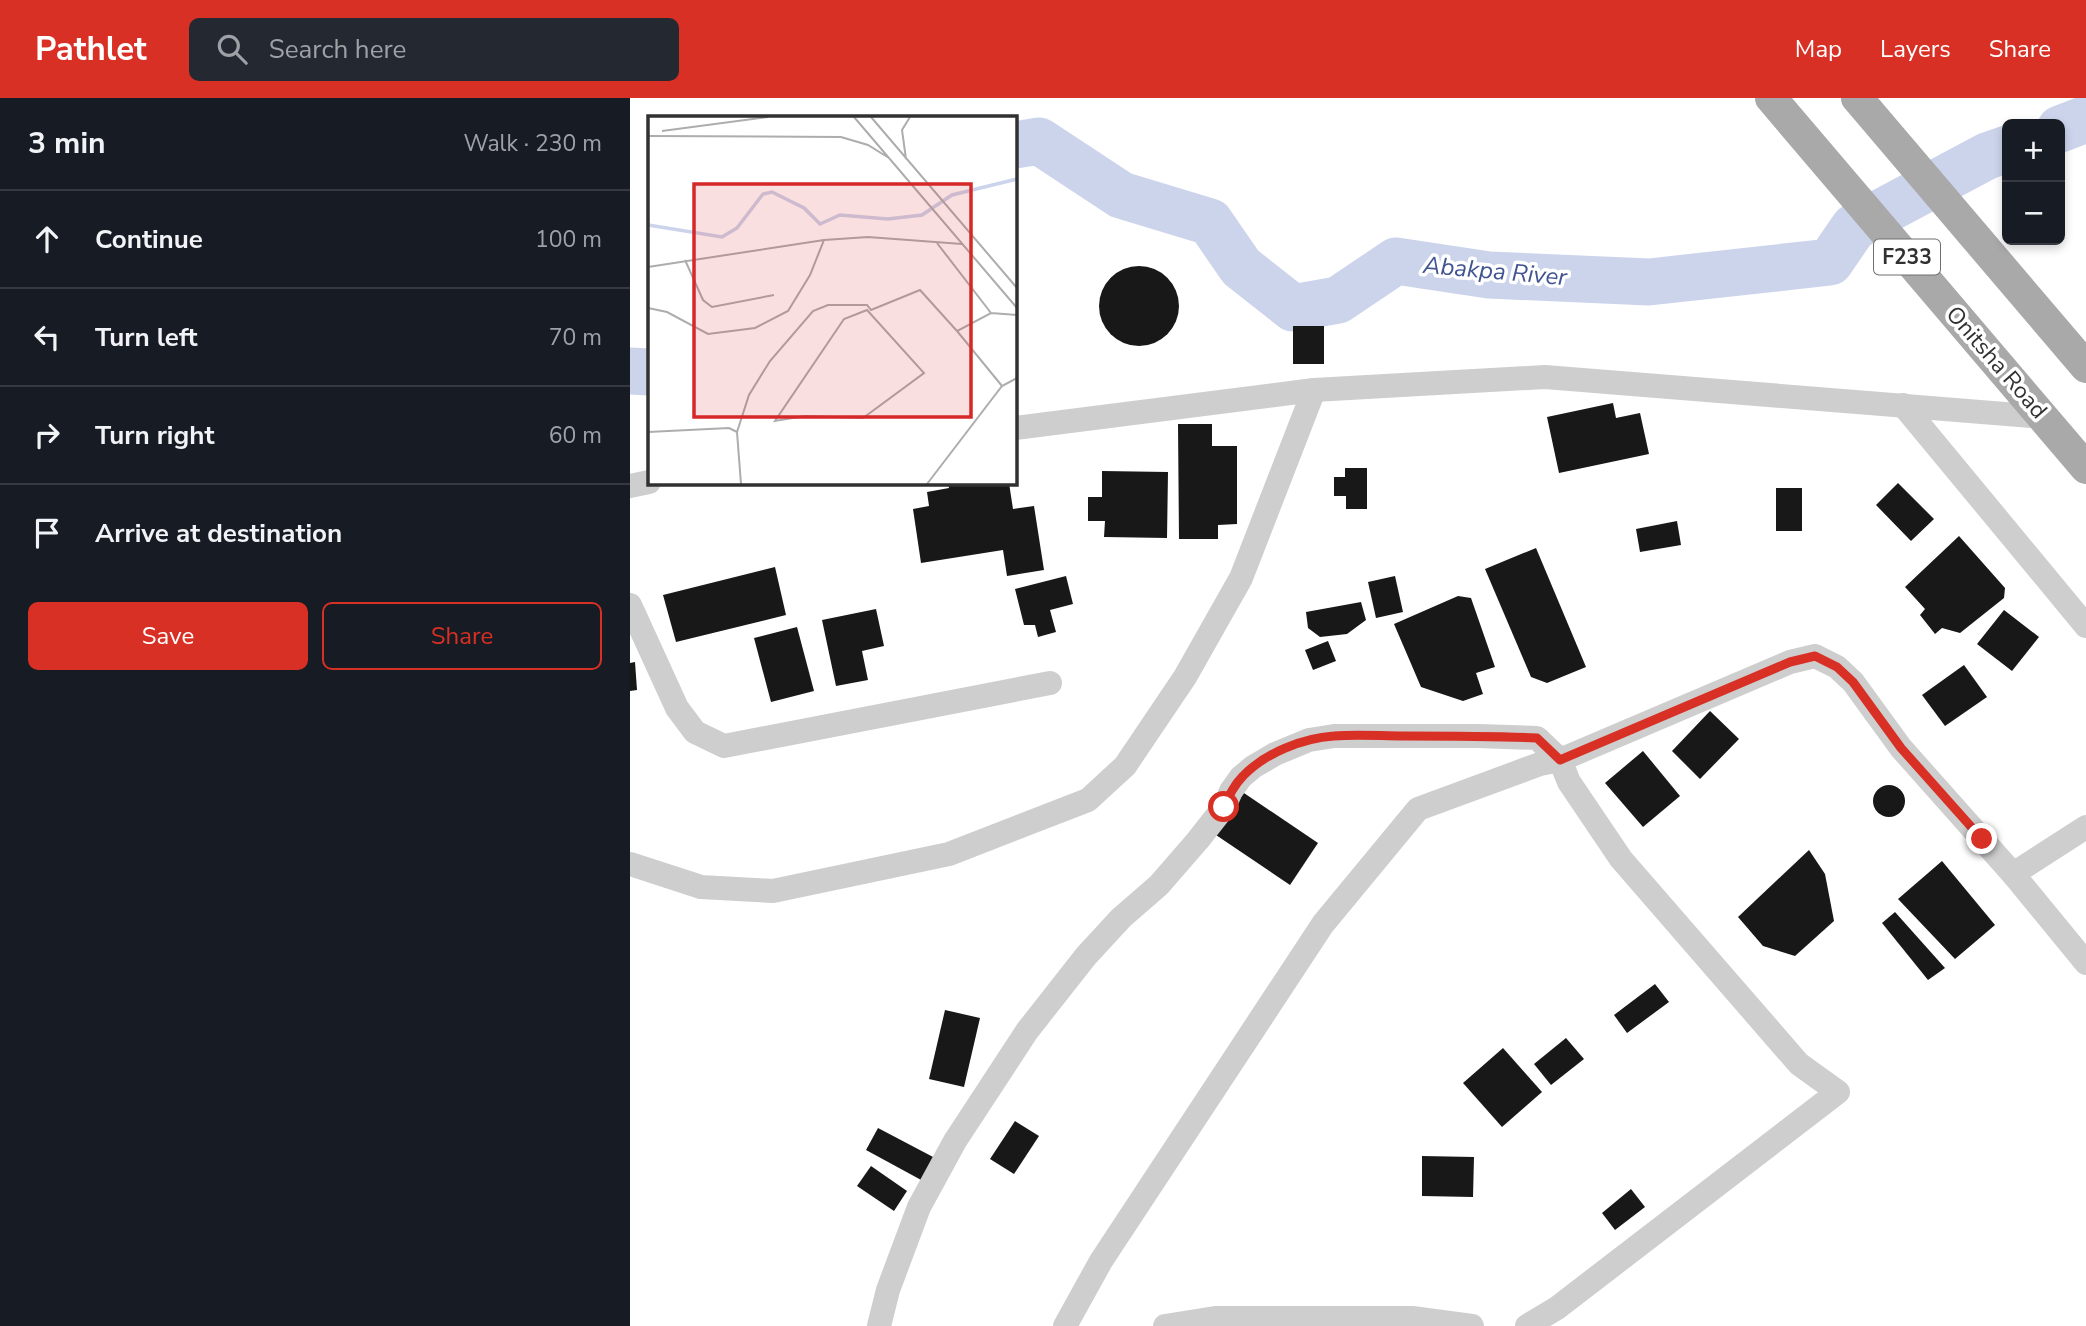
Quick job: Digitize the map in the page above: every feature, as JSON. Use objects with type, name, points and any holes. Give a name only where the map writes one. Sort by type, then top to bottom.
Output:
[{"type":"main road","name":"Onitsha Road","points":[[1771,98],[2086,468]]},
{"type":"main road","name":"F233","points":[[1857,98],[2086,367]]},
{"type":"street","points":[[1017,428],[1314,390],[1545,377],[2044,416]]},
{"type":"street","points":[[630,863],[701,887],[773,891],[949,854],[1088,800],[1125,766],[1185,677],[1241,578],[1314,390]]},
{"type":"street","points":[[1903,405],[2086,625]]},
{"type":"street","points":[[630,486],[648,482]]},
{"type":"street","points":[[630,605],[677,708],[695,733],[724,746],[1051,683]]},
{"type":"street","points":[[1065,1326],[1101,1261],[1323,924],[1418,809],[1540,764],[1560,760],[1790,662],[1815,656],[1837,667],[1853,682],[1901,748],[2013,874],[2086,963]]},
{"type":"street","points":[[879,1326],[888,1290],[919,1207],[955,1141],[1027,1031],[1086,956],[1121,918],[1159,885],[1224,807],[1241,777],[1275,754],[1309,740],[1334,736],[1537,738],[1560,760],[1569,782],[1621,859],[1800,1063],[1838,1092],[1568,1299],[1527,1326]]},
{"type":"street","points":[[2013,874],[2086,827]]},
{"type":"street","points":[[1165,1326],[1215,1318],[1412,1318],[1472,1326]]},
{"type":"building","points":[[1139,266],[1154,269],[1167,278],[1176,291],[1179,306],[1176,321],[1167,334],[1154,343],[1139,346],[1124,343],[1111,334],[1102,321],[1099,306],[1102,291],[1111,278],[1124,269]]},
{"type":"building","points":[[1293,326],[1324,326],[1324,364],[1293,364]]},
{"type":"building","points":[[1613,403],[1616,418],[1640,413],[1649,454],[1559,473],[1547,417]]},
{"type":"building","points":[[1178,424],[1212,424],[1212,446],[1237,446],[1237,524],[1218,525],[1218,539],[1179,539]]},
{"type":"building","points":[[1345,468],[1367,468],[1367,509],[1346,509],[1346,496],[1334,496],[1334,477],[1345,477]]},
{"type":"building","points":[[1102,471],[1168,472],[1167,538],[1104,537],[1105,521],[1088,521],[1088,497],[1102,497]]},
{"type":"building","points":[[1898,483],[1934,519],[1911,541],[1876,505]]},
{"type":"building","points":[[948,485],[1009,485],[1013,509],[1034,506],[1044,570],[1007,576],[1003,550],[921,563],[913,509],[929,506],[927,492],[949,488]]},
{"type":"building","points":[[1776,488],[1802,488],[1802,531],[1776,531]]},
{"type":"building","points":[[1677,521],[1681,545],[1640,552],[1636,529]]},
{"type":"building","points":[[1959,536],[2005,588],[2004,598],[1960,633],[1942,628],[1935,634],[1920,615],[1925,609],[1905,587]]},
{"type":"building","points":[[1536,548],[1586,667],[1547,683],[1531,677],[1485,569]]},
{"type":"building","points":[[775,567],[786,615],[676,642],[663,595]]},
{"type":"building","points":[[1066,576],[1073,604],[1050,610],[1056,632],[1038,637],[1035,625],[1024,625],[1015,589]]},
{"type":"building","points":[[1395,576],[1403,612],[1376,618],[1368,582]]},
{"type":"building","points":[[1458,596],[1471,598],[1495,667],[1476,673],[1483,694],[1463,701],[1421,687],[1394,624]]},
{"type":"building","points":[[1361,602],[1366,620],[1347,634],[1320,637],[1308,628],[1306,612]]},
{"type":"building","points":[[876,609],[884,646],[862,651],[868,680],[836,686],[822,620]]},
{"type":"building","points":[[2004,610],[2039,637],[2012,671],[1977,644]]},
{"type":"building","points":[[797,627],[814,691],[771,702],[754,638]]},
{"type":"building","points":[[1328,641],[1336,661],[1313,670],[1305,650]]},
{"type":"building","points":[[635,662],[637,690],[630,691],[630,663]]},
{"type":"building","points":[[1964,665],[1987,697],[1945,726],[1922,695]]},
{"type":"building","points":[[1710,711],[1739,739],[1700,779],[1672,751]]},
{"type":"building","points":[[1643,751],[1680,796],[1643,827],[1605,783]]},
{"type":"building","points":[[1889,785],[1900,790],[1905,801],[1900,812],[1889,817],[1878,812],[1873,801],[1878,790]]},
{"type":"building","points":[[1241,791],[1318,843],[1290,885],[1213,833]]},
{"type":"building","points":[[1809,850],[1825,874],[1834,921],[1795,956],[1763,946],[1738,917]]},
{"type":"building","points":[[1942,861],[1995,925],[1955,959],[1898,899]]},
{"type":"building","points":[[1895,912],[1945,968],[1928,980],[1882,923]]},
{"type":"building","points":[[1655,984],[1669,1002],[1627,1033],[1614,1015]]},
{"type":"building","points":[[945,1010],[980,1018],[964,1087],[929,1079]]},
{"type":"building","points":[[1566,1038],[1584,1059],[1551,1085],[1534,1064]]},
{"type":"building","points":[[1503,1048],[1542,1092],[1502,1127],[1463,1083]]},
{"type":"building","points":[[1015,1121],[1039,1136],[1014,1174],[990,1159]]},
{"type":"building","points":[[878,1128],[935,1158],[923,1181],[866,1150]]},
{"type":"building","points":[[1422,1156],[1474,1157],[1473,1197],[1422,1196]]},
{"type":"building","points":[[871,1166],[907,1191],[894,1211],[857,1186]]},
{"type":"building","points":[[1631,1189],[1645,1207],[1615,1230],[1602,1213]]},
{"type":"waterway","name":"Abakpa River","points":[[2065,127],[2086,119]]},
{"type":"waterway","name":"Abakpa River","points":[[1017,145],[1039,141],[1121,195],[1210,222],[1241,267],[1293,308],[1338,300],[1396,261],[1489,275],[1649,282],[1830,262],[1854,227],[1987,156],[2002,151]]},
{"type":"waterway","name":"Abakpa River","points":[[630,371],[648,372]]},
{"type":"route","points":[[1224,807],[1241,777],[1253,767],[1275,754],[1309,740],[1334,736],[1537,738],[1560,760],[1790,662],[1815,656],[1837,667],[1853,682],[1901,748],[1982,839]]}]
